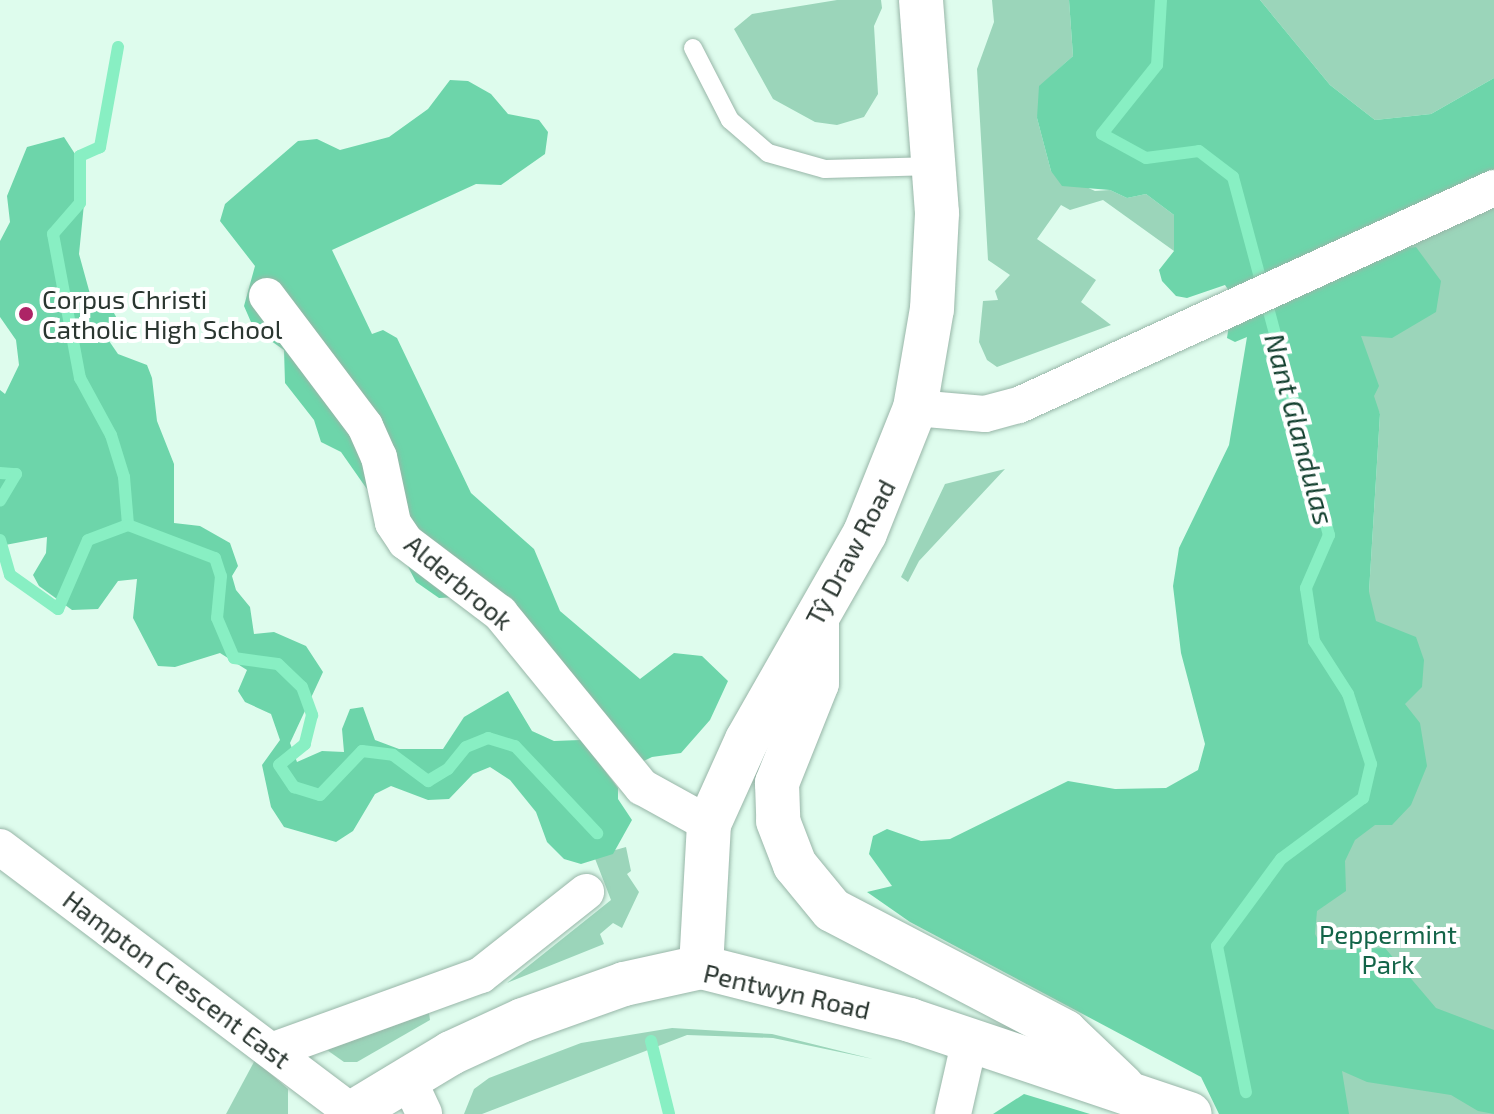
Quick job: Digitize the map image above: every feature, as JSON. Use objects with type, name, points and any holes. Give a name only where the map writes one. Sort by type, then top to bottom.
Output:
[{"type":"street","name":"Tŷ Draw Road","points":[[701,967],[709,824],[747,740],[865,533],[915,408],[935,279],[935,166],[921,0]]},
{"type":"street","points":[[915,408],[985,414],[1019,405],[1494,188]]},
{"type":"street","name":"Alderbrook","points":[[267,296],[365,426],[379,457],[393,523],[406,542],[500,613],[642,787],[709,824]]},
{"type":"street","points":[[817,615],[817,683],[777,783],[783,841],[801,875],[840,915],[1065,1032],[1131,1094]]},
{"type":"street","name":"Hampton Crescent East","points":[[0,847],[274,1050],[351,1113]]},
{"type":"street","points":[[274,1050],[481,975],[586,892]]},
{"type":"street","name":"Pentwyn Road","points":[[351,1113],[416,1096],[523,1020],[624,984],[701,967],[970,1039],[1190,1114]]},
{"type":"street","points":[[953,1114],[970,1039]]},
{"type":"lane","points":[[693,48],[730,120],[768,153],[825,169],[935,166]]},
{"type":"green space","points":[[837,0],[881,0],[882,8],[874,26],[878,94],[864,117],[837,125],[815,122],[773,99],[734,29],[752,14]]},
{"type":"green space","points":[[992,0],[1069,0],[1073,56],[1053,74],[1037,118],[1051,171],[1095,191],[1110,190],[1127,198],[1146,194],[1174,215],[1176,237],[1174,251],[1103,200],[1070,210],[1061,205],[1037,239],[1096,280],[1081,302],[1111,325],[997,367],[987,360],[979,342],[983,301],[998,300],[995,291],[1010,275],[988,260],[977,69],[994,22]]},
{"type":"green space","points":[[1069,0],[1260,0],[1330,85],[1375,120],[1431,114],[1494,78],[1494,178],[1364,254],[1416,247],[1441,281],[1436,312],[1392,338],[1361,336],[1379,386],[1374,396],[1380,414],[1369,592],[1376,621],[1416,637],[1424,660],[1422,687],[1405,704],[1420,723],[1427,766],[1411,805],[1392,825],[1375,825],[1355,840],[1345,861],[1346,891],[1317,911],[1315,934],[1324,950],[1385,948],[1436,1008],[1494,1030],[1494,1114],[1478,1111],[1451,1095],[1367,1082],[1342,1071],[1349,1114],[1219,1114],[1201,1077],[910,922],[867,892],[892,886],[869,854],[873,836],[887,829],[921,841],[950,839],[1068,781],[1115,789],[1166,788],[1198,770],[1205,744],[1181,653],[1173,586],[1179,548],[1229,445],[1247,337],[1235,342],[1227,338],[1233,297],[1225,285],[1187,298],[1176,296],[1162,281],[1159,270],[1174,251],[1174,215],[1146,194],[1127,198],[1110,190],[1062,186],[1051,171],[1037,118],[1039,86],[1073,56]]},
{"type":"green space","points":[[1260,0],[1494,0],[1494,78],[1431,114],[1375,120],[1330,85]]},
{"type":"green space","points":[[450,80],[468,81],[491,94],[508,114],[539,120],[548,132],[545,154],[501,185],[476,184],[332,250],[372,334],[383,330],[397,338],[471,493],[534,549],[560,611],[640,679],[674,653],[702,656],[728,681],[710,720],[681,753],[652,757],[619,773],[590,751],[618,788],[618,799],[632,820],[613,854],[581,864],[564,859],[547,842],[536,812],[510,780],[490,767],[473,774],[449,799],[428,800],[391,786],[375,794],[353,831],[336,842],[284,827],[271,807],[262,765],[280,740],[271,714],[245,702],[238,691],[247,670],[220,653],[175,667],[158,666],[133,618],[137,579],[118,581],[98,609],[72,610],[39,586],[33,575],[46,553],[47,537],[0,546],[0,390],[5,394],[19,365],[16,340],[0,317],[0,241],[10,222],[7,196],[27,147],[64,137],[75,154],[85,194],[79,254],[90,294],[110,306],[119,322],[107,338],[118,354],[147,365],[152,378],[157,421],[174,464],[174,523],[200,526],[230,543],[238,566],[232,576],[236,590],[250,607],[254,634],[274,632],[306,646],[323,672],[290,743],[297,762],[322,751],[344,752],[342,729],[350,709],[363,707],[375,740],[399,749],[443,749],[464,717],[508,691],[532,731],[554,741],[580,740],[582,722],[548,678],[457,597],[439,598],[416,582],[369,492],[341,452],[321,442],[314,420],[285,383],[284,350],[254,329],[244,306],[255,266],[220,221],[225,204],[298,141],[317,139],[340,150],[389,137],[428,109]]},
{"type":"green space","name":"Peppermint Park","points":[[1494,203],[1494,1114],[1333,1114],[1278,926],[1369,592],[1380,414],[1315,289]]},
{"type":"green space","points":[[1005,469],[919,561],[908,582],[901,577],[945,484]]},
{"type":"green space","points":[[626,847],[631,871],[627,874],[639,892],[622,928],[613,923],[600,934],[604,944],[507,983],[611,900],[594,856]]},
{"type":"green space","points":[[429,1013],[430,1020],[357,1062],[344,1062],[327,1050]]},
{"type":"green space","points":[[672,1028],[772,1034],[873,1059],[773,1038],[687,1035],[482,1114],[464,1114],[474,1089],[489,1078],[581,1043]]},
{"type":"green space","points":[[255,1060],[288,1089],[288,1114],[226,1114]]},
{"type":"green space","points":[[1024,1094],[1090,1114],[993,1114]]},
{"type":"waterway","name":"Nant Glandulas","points":[[1161,0],[1157,65],[1102,134],[1146,158],[1199,151],[1233,177],[1329,535],[1306,588],[1314,641],[1348,694],[1371,764],[1363,798],[1281,859],[1217,946],[1246,1092]]},
{"type":"waterway","points":[[118,47],[100,147],[80,156],[80,203],[53,234],[80,378],[111,435],[124,477],[128,525]]},
{"type":"waterway","points":[[0,473],[16,474],[0,501]]},
{"type":"waterway","points":[[0,540],[10,575],[58,609],[88,540],[128,525],[215,558],[221,576],[217,618],[234,658],[278,664],[302,687],[312,715],[305,744],[279,765],[294,787],[320,795],[362,751],[393,755],[428,781],[448,769],[466,747],[488,738],[515,746],[597,833]]},
{"type":"waterway","points":[[651,1041],[669,1114]]},
{"type":"place","name":"Corpus Christi Catholic High School","points":[[26,314]]}]
